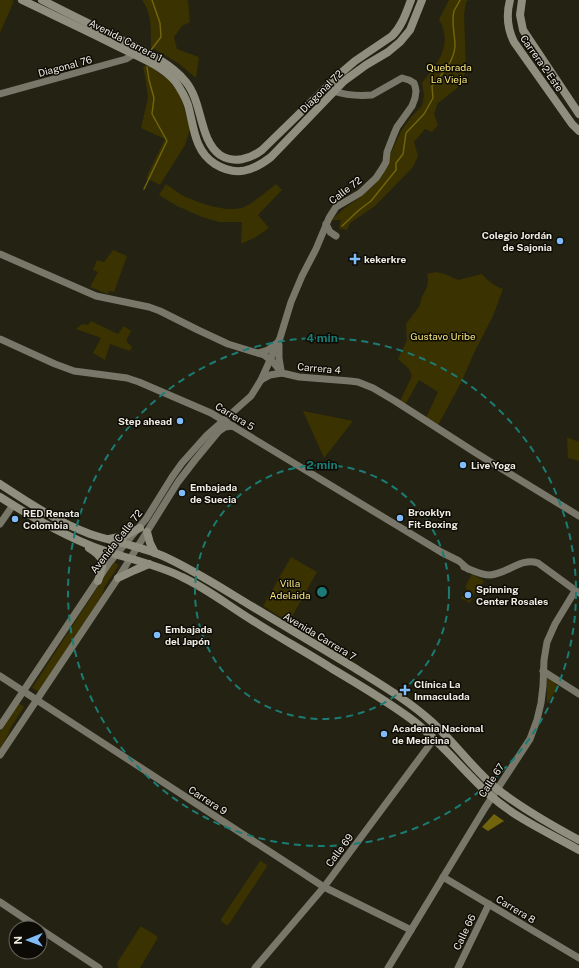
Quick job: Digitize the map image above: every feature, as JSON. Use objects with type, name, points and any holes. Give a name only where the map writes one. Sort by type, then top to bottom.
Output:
[{"type":"main road","name":"Avenida Carrera 1","points":[[22,0],[134,54],[163,70],[169,75],[178,86],[188,105],[198,143],[206,156],[217,165]]},
{"type":"main road","name":"Avenida Carrera 1","points":[[42,0],[134,46],[175,70],[194,94],[206,134],[211,145],[224,157]]},
{"type":"main road","name":"Diagonal 72","points":[[224,157],[243,160],[254,156],[262,150],[341,72],[396,32],[402,23],[411,0]]},
{"type":"main road","name":"Diagonal 72","points":[[217,165],[231,170],[247,170],[261,165],[271,157],[344,81],[388,52],[400,42],[410,30],[422,0]]},
{"type":"main road","name":"Carrera 2 Este","points":[[510,0],[507,22],[514,42],[572,124],[579,131]]},
{"type":"main road","name":"Carrera 2 Este","points":[[522,0],[520,15],[523,30],[579,114]]},
{"type":"main road","name":"Avenida Carrera 7","points":[[0,484],[24,500],[81,530],[155,553],[172,561],[217,585],[353,667],[395,694],[432,722],[497,789],[530,813],[579,840]]},
{"type":"main road","points":[[0,497],[47,525],[77,540],[96,548],[169,571],[183,577],[227,603],[253,621],[331,667],[416,722],[492,797],[524,820],[579,850]]},
{"type":"main road","points":[[108,539],[144,530],[155,553]]},
{"type":"main road","points":[[77,540],[96,552],[100,557],[103,567],[98,581]]},
{"type":"main road","points":[[118,578],[149,564]]},
{"type":"street","name":"Diagonal 76","points":[[0,94],[126,59],[134,54]]},
{"type":"street","name":"Calle 72","points":[[271,360],[291,302],[326,224],[336,207],[360,193],[376,178],[386,162],[387,152],[397,127],[412,106],[416,91],[414,83],[402,78],[372,95],[346,94],[334,91]]},
{"type":"street","points":[[326,224],[330,232],[336,236]]},
{"type":"street","name":"Carrera 4","points":[[0,254],[96,296],[160,310],[223,341],[258,353],[271,360],[282,373],[299,377],[358,382],[373,388],[579,516]]},
{"type":"street","name":"Carrera 5","points":[[0,339],[74,371],[127,378],[208,411],[478,573],[491,575],[497,574],[529,561],[538,563],[577,592]]},
{"type":"street","name":"Calle 72","points":[[279,340],[279,358],[282,373]]},
{"type":"street","points":[[258,353],[268,350],[279,340]]},
{"type":"street","name":"Avenida Calle 72","points":[[0,755],[131,558],[137,548],[149,515],[172,477],[201,440],[251,396],[271,360]]},
{"type":"street","points":[[261,380],[270,375],[282,373]]},
{"type":"street","name":"Avenida Calle 72","points":[[0,726],[109,563],[126,544],[144,530],[195,460],[219,431],[225,427],[234,426]]},
{"type":"street","points":[[0,524],[13,505]]},
{"type":"street","name":"Calle 67","points":[[388,968],[492,797],[533,734],[543,695],[545,652],[550,634],[559,617],[577,592]]},
{"type":"street","points":[[543,671],[579,694]]},
{"type":"street","name":"Carrera 9","points":[[0,676],[324,887],[411,930]]},
{"type":"street","name":"Calle 69","points":[[255,968],[324,887],[434,739]]},
{"type":"street","name":"Carrera 8","points":[[443,877],[579,958]]},
{"type":"street","points":[[0,902],[28,920]]},
{"type":"street","name":"Calle 66","points":[[458,968],[489,904]]},
{"type":"street","points":[[48,933],[99,968]]},
{"type":"green space","points":[[0,0],[14,1],[0,33]]},
{"type":"green space","points":[[142,0],[188,0],[190,22],[182,26],[174,37],[177,49],[199,57],[196,78],[178,63],[151,47],[151,28],[148,11]]},
{"type":"green space","name":"Quebrada La Vieja","points":[[449,0],[468,0],[466,2],[464,15],[466,66],[463,82],[438,103],[434,114],[438,125],[432,132],[425,129],[414,142],[418,156],[413,167],[375,206],[350,223],[347,230],[339,228],[341,220],[331,220],[361,197],[380,177],[401,131],[412,116],[422,106],[424,96],[422,83],[439,59],[444,47],[444,32],[439,19]]},
{"type":"green space","points":[[143,66],[149,66],[170,81],[181,97],[190,129],[185,145],[160,185],[146,178],[165,139],[141,128],[148,98]]},
{"type":"green space","points":[[166,184],[190,199],[227,209],[245,207],[276,184],[282,190],[258,215],[269,228],[256,237],[241,244],[242,222],[219,222],[202,217],[177,206],[159,195]]},
{"type":"green space","points":[[113,250],[127,256],[114,292],[109,291],[108,294],[90,287],[98,272],[93,270],[97,260],[104,262]]},
{"type":"green space","name":"Gustavo Uribe","points":[[436,272],[458,280],[482,274],[491,283],[503,289],[493,316],[461,383],[438,425],[426,418],[438,392],[419,380],[405,405],[400,401],[412,376],[409,369],[398,359],[407,340],[406,324],[419,307],[427,287],[427,274]]},
{"type":"green space","points":[[91,321],[118,334],[124,326],[131,331],[126,341],[132,347],[130,351],[110,344],[105,360],[93,353],[101,338],[76,329],[82,324],[88,325]]},
{"type":"green space","points":[[303,411],[353,421],[324,458]]},
{"type":"green space","points":[[567,437],[579,442],[579,461],[568,458]]},
{"type":"green space","name":"Villa Adelaida","points":[[291,557],[317,572],[289,622],[263,606]]},
{"type":"green space","points":[[114,562],[119,565],[105,586],[102,595],[39,692],[32,688]]},
{"type":"green space","points":[[472,574],[484,581],[470,603],[461,598],[467,588],[465,587]]},
{"type":"green space","points":[[547,675],[558,687],[547,704]]},
{"type":"green space","points":[[19,703],[24,707],[11,727],[0,749],[0,732]]},
{"type":"green space","points":[[260,861],[267,865],[266,868],[229,924],[226,925],[221,921],[221,919]]},
{"type":"green space","points":[[140,927],[157,936],[157,939],[140,968],[118,968],[117,963]]},
{"type":"shaded area","points":[[494,814],[504,821],[488,831],[482,827]]},
{"type":"waterway","points":[[151,50],[161,37],[160,23],[152,0]]},
{"type":"waterway","name":"Quebrada La Vieja","points":[[342,226],[371,201],[396,170],[396,163],[403,154],[406,133],[424,114],[433,98],[432,86],[450,63],[455,46],[453,15],[460,0]]},
{"type":"waterway","points":[[144,189],[167,141],[152,114],[154,98],[147,67]]},
{"type":"place","name":"Colegio Jordán de Sajonia","points":[[560,241]]},
{"type":"place","name":"kekerkre","points":[[355,259]]},
{"type":"place","name":"Step ahead","points":[[180,421]]},
{"type":"place","name":"Live Yoga","points":[[463,465]]},
{"type":"place","name":"Embajada de Suecia","points":[[182,493]]},
{"type":"place","name":"Brooklyn Fit-Boxing","points":[[400,518]]},
{"type":"place","name":"RED Renata Colombia","points":[[15,519]]},
{"type":"place","name":"Spinning Center Rosales","points":[[468,595]]},
{"type":"place","name":"Embajada del Japón","points":[[157,635]]},
{"type":"place","name":"Clínica La Inmaculada","points":[[405,690]]},
{"type":"place","name":"Academia Nacional de Medicina","points":[[384,734]]}]
